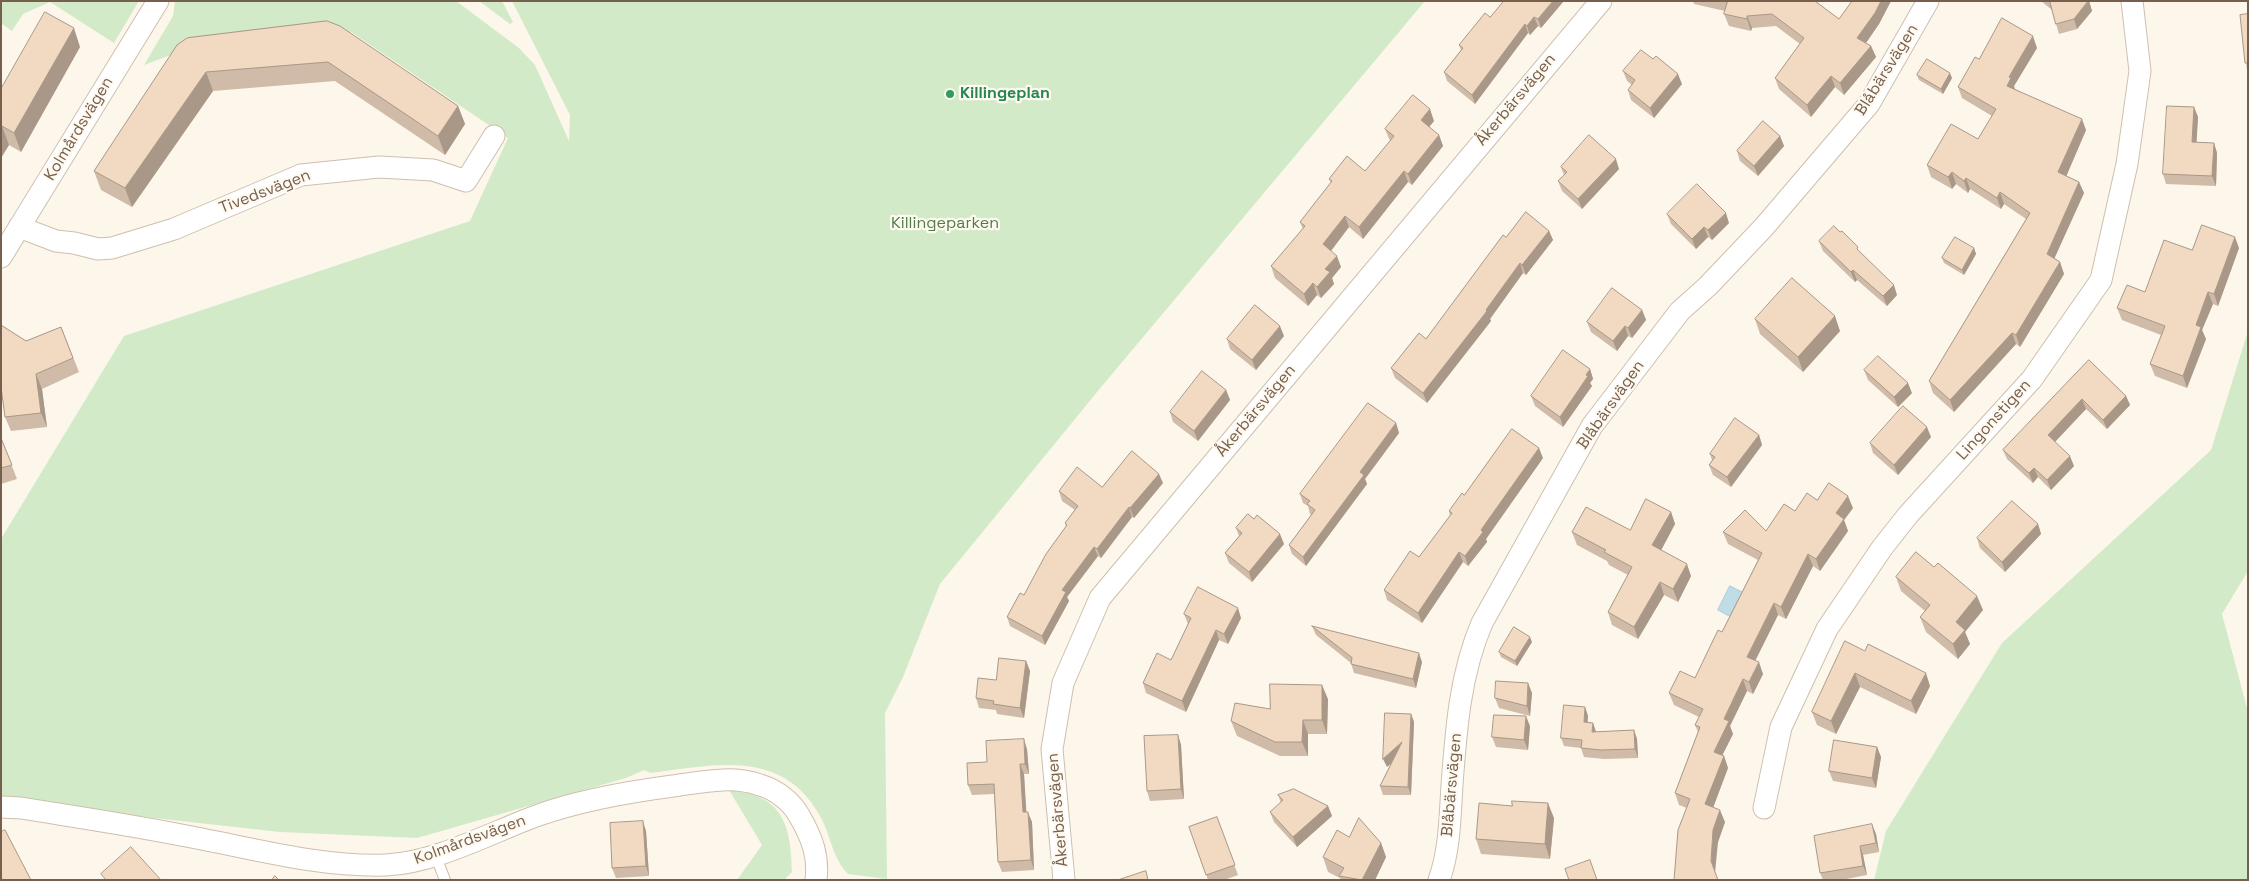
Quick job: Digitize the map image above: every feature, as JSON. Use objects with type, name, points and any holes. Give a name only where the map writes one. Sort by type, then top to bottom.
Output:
[{"type":"street","name":"Kolmårdsvägen","points":[[1,257],[158,1]]},
{"type":"street","name":"Åkerbärsvägen","points":[[1064,880],[1052,749],[1063,683],[1100,598],[1600,1]]},
{"type":"street","name":"Blåbärsvägen","points":[[1439,880],[1449,826],[1455,739],[1471,650],[1482,623],[1592,426],[1680,311],[1708,286],[1764,227],[1869,104],[1928,1]]},
{"type":"street","name":"Lingonstigen","points":[[1764,808],[1781,727],[1827,629],[1903,521],[2032,379],[2101,280],[2128,164],[2140,71],[2132,1]]},
{"type":"street","name":"Tivedsvägen","points":[[18,227],[56,241],[74,243],[98,250],[112,248],[174,229],[301,175],[379,167],[433,170],[466,182],[494,136]]},
{"type":"street","name":"Kolmårdsvägen","points":[[1,806],[178,834],[252,850],[336,864],[388,865],[435,854],[537,816],[616,794],[725,780],[763,785],[783,797],[796,810],[810,834],[816,850],[816,880]]},
{"type":"lane","points":[[435,854],[445,880]]},
{"type":"green space","points":[[1,1],[139,1],[114,43],[50,2],[23,14],[12,31],[1,23]]},
{"type":"green space","name":"Killingeparken","points":[[175,1],[456,1],[519,48],[535,65],[569,141],[570,115],[512,1],[1425,1],[1102,386],[940,584],[903,677],[885,713],[887,879],[848,874],[838,861],[824,823],[804,794],[787,779],[767,770],[745,766],[723,765],[651,773],[644,770],[626,778],[417,838],[280,832],[1,801],[1,539],[124,336],[470,221],[508,138],[351,32],[195,46],[144,65],[173,16]]},
{"type":"green space","points":[[479,1],[502,1],[513,22],[510,24]]},
{"type":"green space","points":[[2248,331],[2248,571],[2222,614],[2248,712],[2248,880],[1874,880],[1886,831],[2002,643],[2211,450]]},
{"type":"green space","points":[[729,790],[761,798],[772,805],[780,814],[786,826],[791,855],[792,872],[784,880],[737,880],[762,845]]},
{"type":"water","points":[[1730,586],[1744,593],[1731,617],[1718,610]]},
{"type":"building","points":[[1504,1],[1553,1],[1538,19],[1534,17],[1527,26],[1525,24],[1472,95],[1444,72],[1463,48],[1459,45],[1485,13],[1490,17]]},
{"type":"building","points":[[1728,1],[1815,1],[1839,19],[1852,1],[1881,1],[1857,38],[1871,46],[1840,83],[1831,76],[1807,105],[1775,78],[1804,38],[1772,14],[1747,16],[1747,19],[1724,14]]},
{"type":"building","points":[[2050,1],[2088,1],[2074,19],[2056,24]]},
{"type":"building","points":[[45,12],[74,28],[14,133],[1,127],[1,89]]},
{"type":"building","points":[[2248,14],[2248,78],[2240,15]]},
{"type":"building","points":[[2002,18],[2033,36],[2009,77],[2011,78],[2007,86],[2082,119],[2058,172],[2079,182],[2047,254],[2060,262],[2016,335],[2012,333],[1950,400],[1929,381],[2030,213],[2000,192],[1997,198],[1966,178],[1964,181],[1952,172],[1948,177],[1927,165],[1951,124],[1978,139],[1996,109],[1958,87],[1975,57],[1979,59]]},
{"type":"building","points":[[327,21],[340,26],[458,106],[438,136],[328,62],[206,72],[125,188],[94,171],[177,45],[187,38]]},
{"type":"building","points":[[1641,50],[1653,59],[1656,56],[1678,74],[1650,108],[1628,90],[1635,80],[1623,71]]},
{"type":"building","points":[[1927,59],[1950,73],[1941,89],[1917,75]]},
{"type":"building","points":[[1413,95],[1430,109],[1421,120],[1439,135],[1408,174],[1404,171],[1359,227],[1345,216],[1323,244],[1337,256],[1325,269],[1330,272],[1317,287],[1313,283],[1304,294],[1271,266],[1305,226],[1300,222],[1332,181],[1329,179],[1347,156],[1365,171],[1394,136],[1385,129]]},
{"type":"building","points":[[2167,106],[2194,107],[2192,142],[2214,143],[2212,176],[2163,174]]},
{"type":"building","points":[[1763,121],[1780,136],[1754,166],[1737,151]]},
{"type":"building","points":[[1589,135],[1616,159],[1578,199],[1558,181],[1567,172],[1561,167]]},
{"type":"building","points":[[1697,184],[1726,213],[1708,230],[1704,227],[1692,239],[1667,214]]},
{"type":"building","points":[[1526,212],[1549,231],[1522,265],[1520,263],[1487,311],[1423,393],[1391,368],[1419,333],[1426,339],[1503,235],[1506,237]]},
{"type":"building","points":[[2202,225],[2235,237],[2214,294],[2208,292],[2196,325],[2201,327],[2183,376],[2150,364],[2165,326],[2117,308],[2127,285],[2145,292],[2164,240],[2192,250]]},
{"type":"building","points":[[1834,226],[1840,232],[1842,231],[1858,247],[1857,249],[1894,285],[1883,296],[1853,270],[1851,272],[1819,241]]},
{"type":"building","points":[[1955,237],[1974,248],[1962,270],[1942,258]]},
{"type":"building","points":[[1792,278],[1835,316],[1798,357],[1755,319]]},
{"type":"building","points":[[1612,288],[1642,310],[1628,328],[1625,326],[1613,341],[1587,322]]},
{"type":"building","points":[[1255,305],[1280,326],[1252,360],[1227,339]]},
{"type":"building","points":[[1,325],[26,341],[61,327],[73,358],[36,374],[41,413],[5,417],[1,387]]},
{"type":"building","points":[[1563,350],[1590,369],[1586,375],[1588,376],[1560,417],[1531,396]]},
{"type":"building","points":[[1878,356],[1908,383],[1894,397],[1864,370]]},
{"type":"building","points":[[2089,360],[2126,396],[2103,420],[2082,399],[2048,435],[2070,456],[2047,480],[2034,468],[2029,473],[2003,450]]},
{"type":"building","points":[[1202,371],[1226,390],[1194,431],[1170,412]]},
{"type":"building","points":[[1368,403],[1396,423],[1360,472],[1364,475],[1303,557],[1289,545],[1315,510],[1307,504],[1310,501],[1300,494]]},
{"type":"building","points":[[1903,406],[1927,427],[1894,465],[1870,443]]},
{"type":"building","points":[[1735,418],[1759,435],[1727,477],[1709,465],[1715,457],[1710,454]]},
{"type":"building","points":[[1512,429],[1539,448],[1481,530],[1483,532],[1465,556],[1459,552],[1418,613],[1384,590],[1410,551],[1419,557],[1452,513],[1449,511],[1462,493],[1464,495]]},
{"type":"building","points":[[1,438],[12,465],[1,468]]},
{"type":"building","points":[[1132,451],[1159,474],[1129,507],[1097,549],[1094,547],[1062,590],[1066,592],[1042,636],[1007,617],[1020,593],[1024,595],[1046,554],[1078,506],[1059,491],[1077,467],[1102,487]]},
{"type":"building","points":[[1829,483],[1848,496],[1836,513],[1844,519],[1816,559],[1808,554],[1781,607],[1774,603],[1747,657],[1759,662],[1749,682],[1743,679],[1724,719],[1729,721],[1714,752],[1724,756],[1705,804],[1720,810],[1713,830],[1711,861],[1718,880],[1674,880],[1678,830],[1690,799],[1675,793],[1700,727],[1695,725],[1703,709],[1669,693],[1680,671],[1695,678],[1718,630],[1722,632],[1762,553],[1723,532],[1745,510],[1766,531],[1784,504],[1795,511],[1807,493],[1817,500]]},
{"type":"building","points":[[1646,499],[1671,512],[1652,545],[1687,564],[1673,589],[1660,582],[1634,627],[1608,612],[1632,567],[1604,552],[1606,550],[1572,532],[1586,507],[1630,530]]},
{"type":"building","points":[[2012,501],[2038,524],[2002,562],[1977,538]]},
{"type":"building","points":[[1248,514],[1254,519],[1257,515],[1280,534],[1249,572],[1225,553],[1242,533],[1236,528]]},
{"type":"building","points":[[1916,552],[1934,567],[1938,563],[1977,596],[1956,622],[1965,630],[1953,644],[1920,617],[1930,605],[1896,577]]},
{"type":"building","points":[[1198,587],[1238,608],[1224,634],[1216,630],[1182,701],[1143,683],[1157,653],[1171,660],[1191,618],[1184,614]]},
{"type":"building","points":[[1312,626],[1419,653],[1413,679],[1351,664],[1352,658]]},
{"type":"building","points":[[1514,627],[1530,637],[1515,661],[1499,652]]},
{"type":"building","points":[[1845,641],[1865,651],[1868,644],[1926,673],[1911,701],[1855,673],[1831,721],[1812,712]]},
{"type":"building","points":[[999,658],[1026,661],[1020,708],[993,704],[994,701],[976,698],[978,678],[996,680]]},
{"type":"building","points":[[1496,681],[1528,683],[1527,706],[1495,698]]},
{"type":"building","points":[[1270,684],[1322,685],[1322,720],[1303,720],[1302,742],[1275,742],[1231,721],[1235,703],[1270,709]]},
{"type":"building","points":[[1564,705],[1585,707],[1584,722],[1593,723],[1592,732],[1634,730],[1635,749],[1601,750],[1581,748],[1582,740],[1561,738]]},
{"type":"building","points":[[1385,713],[1411,714],[1408,787],[1380,786],[1402,742],[1383,759]]},
{"type":"building","points":[[1494,715],[1526,716],[1524,740],[1492,737]]},
{"type":"building","points":[[1178,735],[1181,789],[1147,791],[1144,736]]},
{"type":"building","points":[[1024,739],[1025,764],[1020,764],[1023,812],[1028,812],[1031,860],[998,862],[994,784],[968,785],[967,763],[987,762],[986,741]]},
{"type":"building","points":[[1834,740],[1877,747],[1872,778],[1829,771]]},
{"type":"building","points":[[1294,789],[1328,806],[1293,837],[1270,812],[1283,800],[1278,795]]},
{"type":"building","points":[[1512,801],[1548,803],[1545,844],[1476,839],[1479,803],[1512,806]]},
{"type":"building","points":[[1217,817],[1235,865],[1206,875],[1189,827]]},
{"type":"building","points":[[1359,818],[1381,843],[1362,880],[1339,876],[1344,868],[1323,857],[1337,830],[1349,837]]},
{"type":"building","points":[[643,821],[646,866],[612,868],[610,823]]},
{"type":"building","points":[[1872,824],[1876,843],[1860,846],[1863,866],[1820,873],[1814,836]]},
{"type":"building","points":[[5,830],[31,880],[1,880],[1,832]]},
{"type":"building","points":[[131,847],[161,880],[106,880],[101,874]]},
{"type":"building","points":[[1590,860],[1597,880],[1569,880],[1565,869]]},
{"type":"building","points":[[1146,871],[1148,880],[1118,880]]},
{"type":"place","name":"Killingeplan","points":[[950,94]]}]
